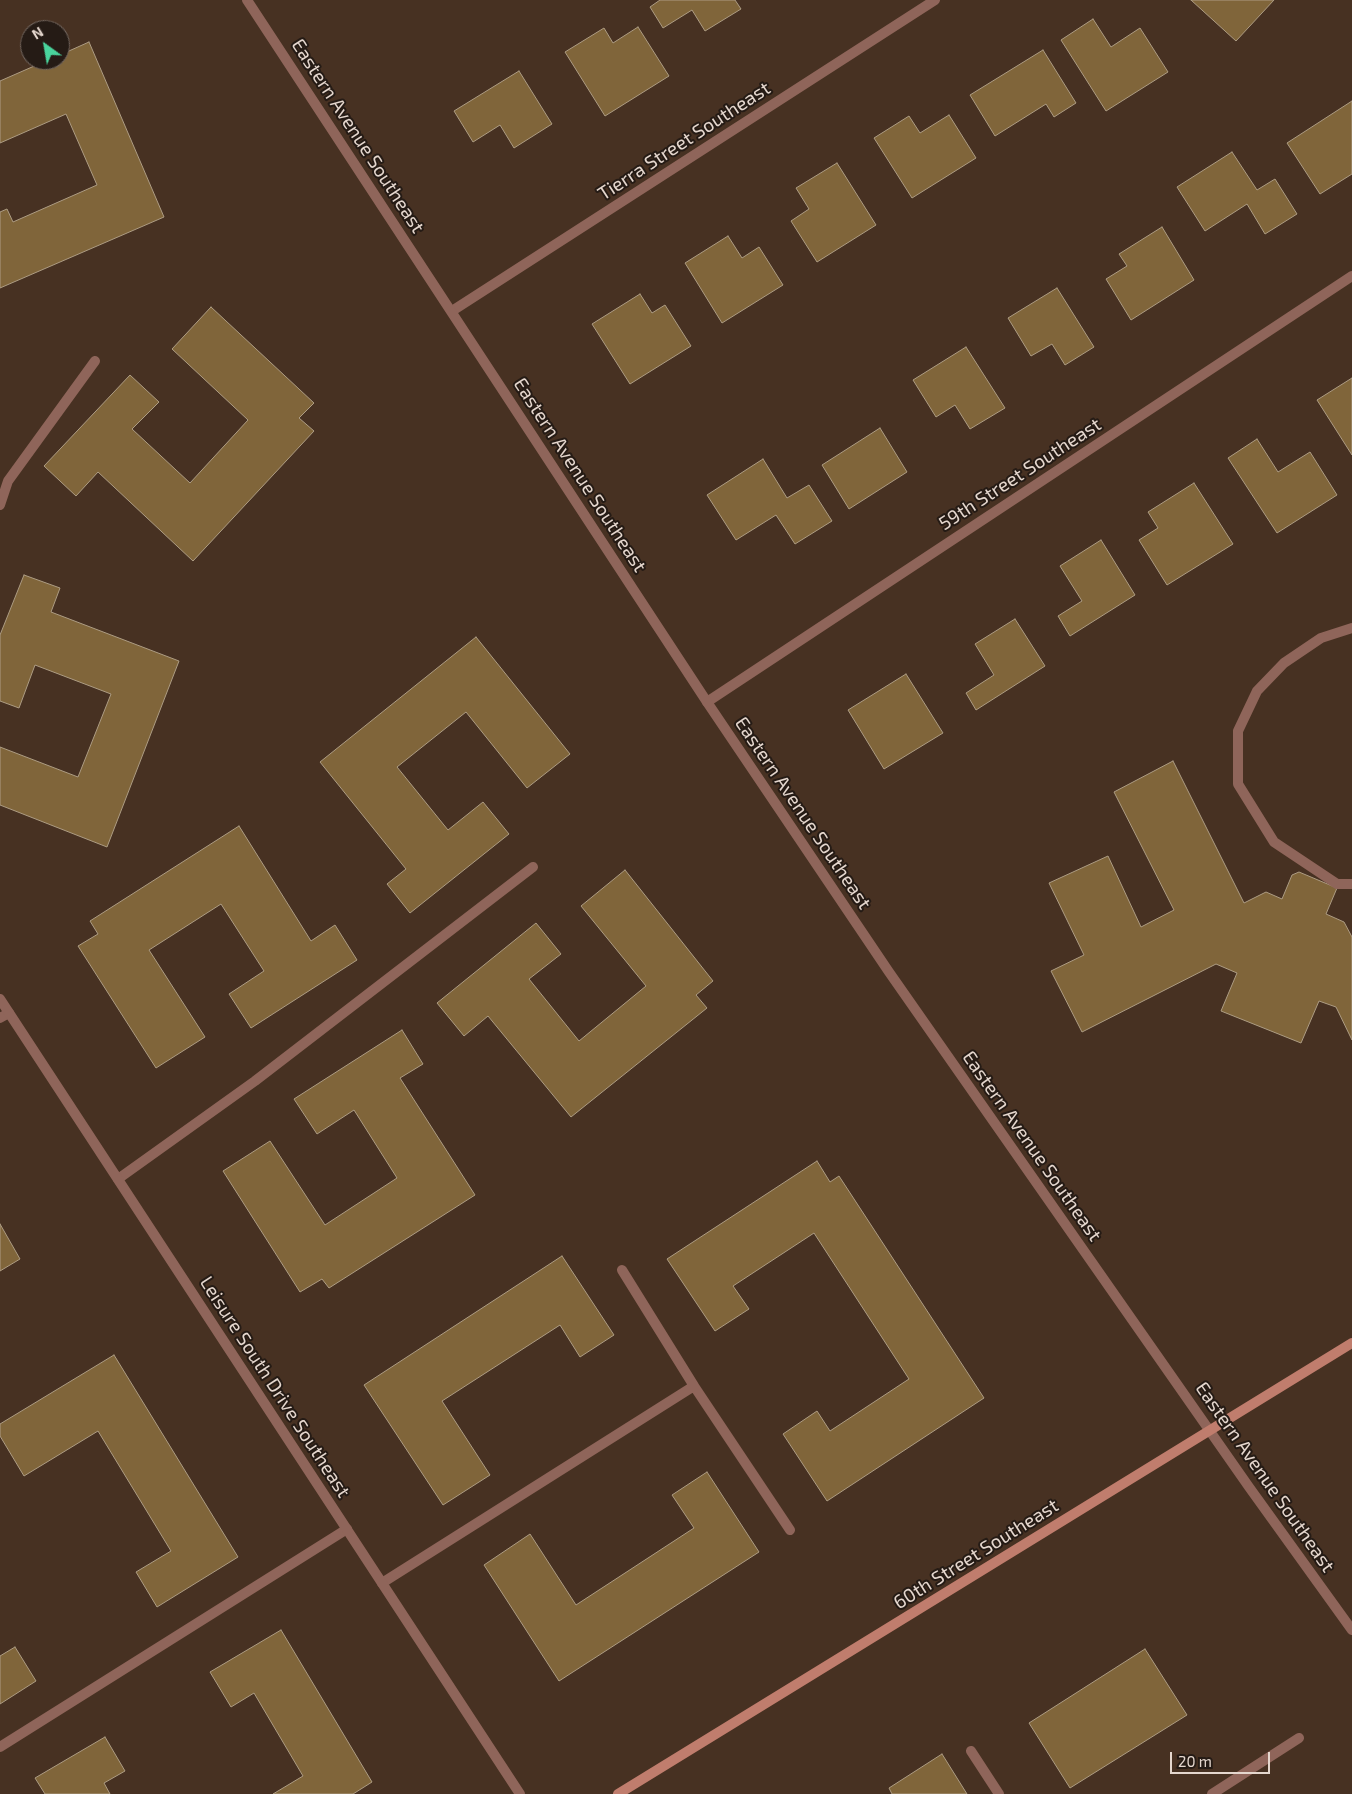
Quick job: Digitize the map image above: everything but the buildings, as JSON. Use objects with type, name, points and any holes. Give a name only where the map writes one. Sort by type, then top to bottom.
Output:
[{"type":"main road","name":"60th Street Southeast","points":[[618,1794],[1352,1344]]},
{"type":"street","name":"Eastern Avenue Southeast","points":[[247,0],[707,702],[889,972],[1352,1630]]},
{"type":"street","name":"Tierra Street Southeast","points":[[452,311],[935,0]]},
{"type":"street","name":"59th Street Southeast","points":[[707,702],[1352,276]]},
{"type":"street","points":[[0,506],[8,481],[95,361]]},
{"type":"street","points":[[1352,628],[1321,638],[1284,663],[1256,691],[1238,731],[1238,784],[1274,842],[1338,884],[1352,884]]},
{"type":"street","points":[[118,1179],[255,1081],[533,867]]},
{"type":"street","name":"Leisure South Drive Southeast","points":[[0,999],[5,1016],[118,1179],[520,1794]]},
{"type":"street","points":[[622,1270],[694,1386],[790,1530]]},
{"type":"street","points":[[382,1583],[694,1386]]},
{"type":"street","points":[[0,1747],[347,1529]]},
{"type":"street","points":[[1212,1794],[1299,1738]]},
{"type":"street","points":[[971,1751],[999,1794]]}]
